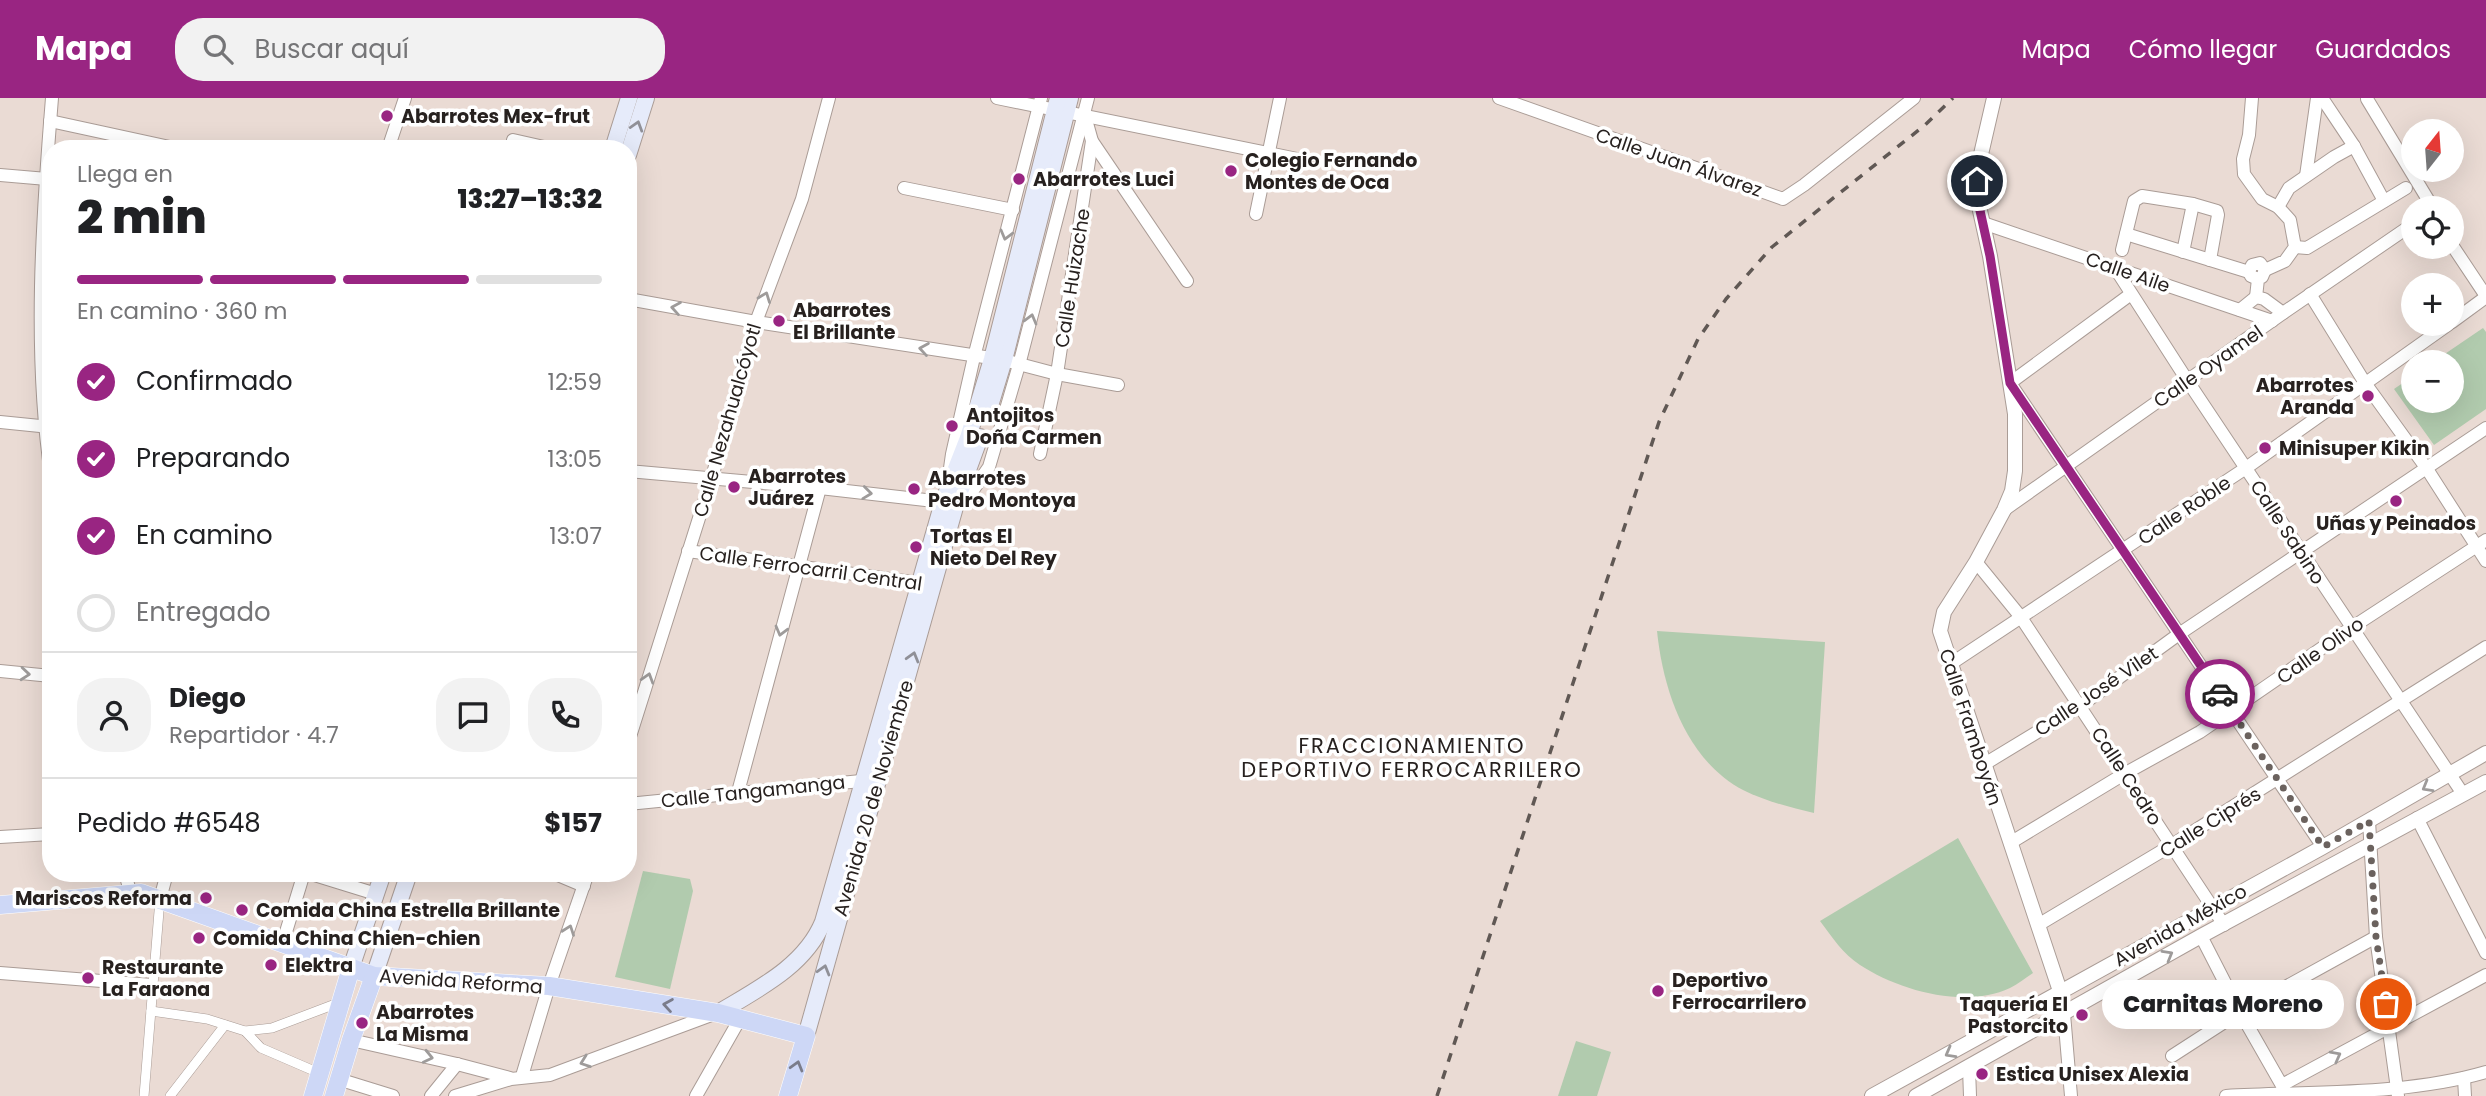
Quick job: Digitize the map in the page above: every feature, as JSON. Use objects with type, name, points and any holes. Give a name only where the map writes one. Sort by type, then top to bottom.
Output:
[{"type":"main road","points":[[616,140],[629,98]]},
{"type":"main road","points":[[633,140],[646,98]]},
{"type":"main road","name":"Avenida 20 de Noviembre","points":[[788,1096],[806,1036],[871,780],[950,496],[1005,361],[1055,103]]},
{"type":"main road","name":"Avenida 20 de Noviembre","points":[[718,1013],[791,967],[809,949],[823,922],[871,780]]},
{"type":"main road","points":[[313,1096],[338,1003],[380,882]]},
{"type":"main road","points":[[336,1088],[406,882]]},
{"type":"main road","name":"Avenida Reforma","points":[[0,905],[141,893],[374,976],[549,986],[741,1017],[806,1036]]},
{"type":"street","points":[[49,140],[52,98]]},
{"type":"street","points":[[391,140],[405,98]]},
{"type":"street","name":"Calle Nezahualcóyotl","points":[[637,714],[712,477],[756,322],[802,199],[830,98]]},
{"type":"street","points":[[998,98],[1055,103],[1084,116],[1302,160]]},
{"type":"street","name":"Avenida 20 de Noviembre","points":[[1005,361],[1088,98]]},
{"type":"street","points":[[1256,214],[1280,98]]},
{"type":"street","name":"Calle Juan Álvarez","points":[[1499,98],[1783,199],[1914,98]]},
{"type":"street","name":"Calle Framboyán","points":[[1994,98],[1977,181],[1977,197],[2015,414],[2015,471],[2012,491],[2004,510],[1976,562],[1944,612],[1940,631],[1949,665],[2060,991],[2064,1014]]},
{"type":"street","points":[[2126,234],[2257,273],[2285,261],[2295,247],[2290,220],[2278,207],[2262,199],[2244,174],[2243,159],[2249,135],[2252,98]]},
{"type":"street","points":[[2306,176],[2317,98]]},
{"type":"street","points":[[2322,98],[2354,146],[2384,201]]},
{"type":"street","points":[[2367,99],[2426,196]]},
{"type":"street","name":"Avenida 20 de Noviembre","points":[[950,496],[952,454],[974,357],[1013,210],[1055,103]]},
{"type":"street","points":[[1084,116],[1092,141],[1187,281]]},
{"type":"street","points":[[50,121],[138,140]]},
{"type":"street","name":"Calle Huizache","points":[[1040,454],[1057,374],[1092,141]]},
{"type":"street","points":[[2278,207],[2289,188],[2354,146]]},
{"type":"street","points":[[0,175],[42,179]]},
{"type":"street","points":[[904,188],[1013,210]]},
{"type":"street","points":[[2295,247],[2307,248],[2406,188]]},
{"type":"street","points":[[2122,250],[2137,197],[2214,209],[2218,215],[2210,260]]},
{"type":"street","points":[[2183,252],[2193,204]]},
{"type":"street","name":"Calle Aile","points":[[1983,223],[2239,310],[2277,317]]},
{"type":"street","name":"Calle Oyamel","points":[[2004,510],[2401,232]]},
{"type":"street","points":[[2461,259],[2486,297]]},
{"type":"street","name":"Calle Sabino","points":[[2115,268],[2300,552],[2463,794]]},
{"type":"street","points":[[2256,297],[2257,273]]},
{"type":"street","points":[[2310,294],[2365,383],[2481,543],[2486,561]]},
{"type":"street","points":[[2131,295],[2010,383],[2323,847]]},
{"type":"street","points":[[2239,310],[2256,297]]},
{"type":"street","points":[[2256,297],[2264,299],[2277,317]]},
{"type":"street","name":"Calle Roble","points":[[2464,313],[2486,297]]},
{"type":"street","points":[[637,301],[1005,361],[1118,385]]},
{"type":"street","name":"Calle Roble","points":[[1949,665],[2246,468],[2432,336]]},
{"type":"street","points":[[0,422],[42,426]]},
{"type":"street","name":"Calle José Vilet","points":[[1983,765],[2080,706],[2179,634],[2486,428]]},
{"type":"street","points":[[637,472],[820,488],[950,496]]},
{"type":"street","points":[[738,792],[820,488]]},
{"type":"street","name":"Calle Olivo","points":[[2010,843],[2200,732],[2481,543]]},
{"type":"street","name":"Calle Ferrocarril Central","points":[[688,551],[926,584]]},
{"type":"street","name":"Calle Cedro","points":[[1976,562],[2020,616],[2224,925]]},
{"type":"street","name":"Calle Ciprés","points":[[2038,925],[2172,845],[2486,648]]},
{"type":"street","points":[[0,671],[42,675]]},
{"type":"street","name":"Avenida México","points":[[1872,1096],[2323,847],[2486,753]]},
{"type":"street","name":"Calle Tangamanga","points":[[637,803],[871,780]]},
{"type":"street","name":"Avenida México","points":[[1916,1096],[2201,936],[2417,818],[2485,784]]},
{"type":"street","points":[[2417,818],[2486,953]]},
{"type":"street","points":[[2369,821],[2376,937],[2397,1092]]},
{"type":"street","points":[[0,838],[42,835]]},
{"type":"street","points":[[127,882],[131,895]]},
{"type":"street","points":[[144,1096],[160,899],[165,882]]},
{"type":"street","points":[[282,945],[303,882]]},
{"type":"street","points":[[336,882],[376,894]]},
{"type":"street","points":[[517,1078],[585,882]]},
{"type":"street","points":[[2201,936],[2284,1089]]},
{"type":"street","points":[[2172,1056],[2240,1012],[2376,937]]},
{"type":"street","points":[[0,973],[152,985]]},
{"type":"street","points":[[2284,1089],[2389,1027],[2486,975]]},
{"type":"street","points":[[151,1011],[207,1019],[244,1031],[272,1028],[338,1003]]},
{"type":"street","points":[[455,1096],[517,1078],[550,1075],[718,1013]]},
{"type":"street","points":[[2064,1014],[2071,1096]]},
{"type":"street","points":[[696,1096],[741,1017]]},
{"type":"street","points":[[170,1096],[225,1025]]},
{"type":"street","points":[[244,1031],[261,1048],[319,1073]]},
{"type":"street","points":[[351,1040],[517,1078]]},
{"type":"street","points":[[431,1096],[457,1063]]},
{"type":"street","points":[[1969,1068],[1970,1096]]},
{"type":"street","points":[[2226,1096],[2284,1089],[2397,1092],[2486,1072]]},
{"type":"street","points":[[2464,1078],[2465,1096]]},
{"type":"street","points":[[182,1082],[182,1096]]},
{"type":"street","points":[[336,1088],[393,1096]]},
{"type":"green space","points":[[2483,328],[2486,332],[2486,409],[2434,445],[2411,413],[2464,413],[2464,350],[2451,350]]},
{"type":"green space","points":[[2401,384],[2401,399],[2394,389]]},
{"type":"green space","points":[[1657,631],[1825,642],[1814,813],[1769,801],[1743,790],[1723,777],[1706,761],[1692,742],[1672,699]]},
{"type":"green space","points":[[1958,838],[2033,973],[2013,986],[1992,994],[1953,997],[1894,983],[1854,961],[1820,921]]},
{"type":"green space","points":[[643,871],[690,879],[693,891],[670,989],[615,977]]},
{"type":"green space","points":[[1576,1041],[1611,1052],[1597,1096],[1558,1096]]},
{"type":"railway","points":[[1437,1096],[1659,422],[1698,339],[1726,299],[1772,247],[1925,125],[1953,98]]},
{"type":"way so far","points":[[2220,694],[2323,847],[2369,821],[2376,937],[2386,1004]]},
{"type":"place","name":"Abarrotes Mex-frut","points":[[387,116]]},
{"type":"place","name":"Colegio Fernando Montes de Oca","points":[[1231,171]]},
{"type":"place","name":"Abarrotes Luci","points":[[1019,179]]},
{"type":"place","name":"Abarrotes El Brillante","points":[[779,321]]},
{"type":"place","name":"Abarrotes Aranda","points":[[2368,396]]},
{"type":"place","name":"Antojitos Doña Carmen","points":[[952,426]]},
{"type":"place","name":"Minisuper Kikin","points":[[2265,448]]},
{"type":"place","name":"Abarrotes Juárez","points":[[734,487]]},
{"type":"place","name":"Abarrotes Pedro Montoya","points":[[914,489]]},
{"type":"place","name":"Uñas y Peinados","points":[[2396,501]]},
{"type":"place","name":"Tortas El Nieto Del Rey","points":[[916,547]]},
{"type":"place","name":"Mariscos Reforma","points":[[206,898]]},
{"type":"place","name":"Comida China Estrella Brillante","points":[[242,910]]},
{"type":"place","name":"Comida China Chien-chien","points":[[199,938]]},
{"type":"place","name":"Elektra","points":[[271,965]]},
{"type":"place","name":"Restaurante La Faraona","points":[[88,978]]},
{"type":"place","name":"Deportivo Ferrocarrilero","points":[[1658,991]]},
{"type":"place","name":"Carnitas Moreno","points":[[2386,1004]]},
{"type":"place","name":"Taquería El Pastorcito","points":[[2082,1015]]},
{"type":"place","name":"Abarrotes La Misma","points":[[362,1023]]},
{"type":"place","name":"Estica Unisex Alexia","points":[[1982,1074]]},
{"type":"district","name":"FRACCIONAMIENTO DEPORTIVO FERROCARRILERO","points":[[1412,758]]},
{"type":"route","points":[[1977,181],[1977,197],[1990,256],[2010,383],[2220,694]]}]
